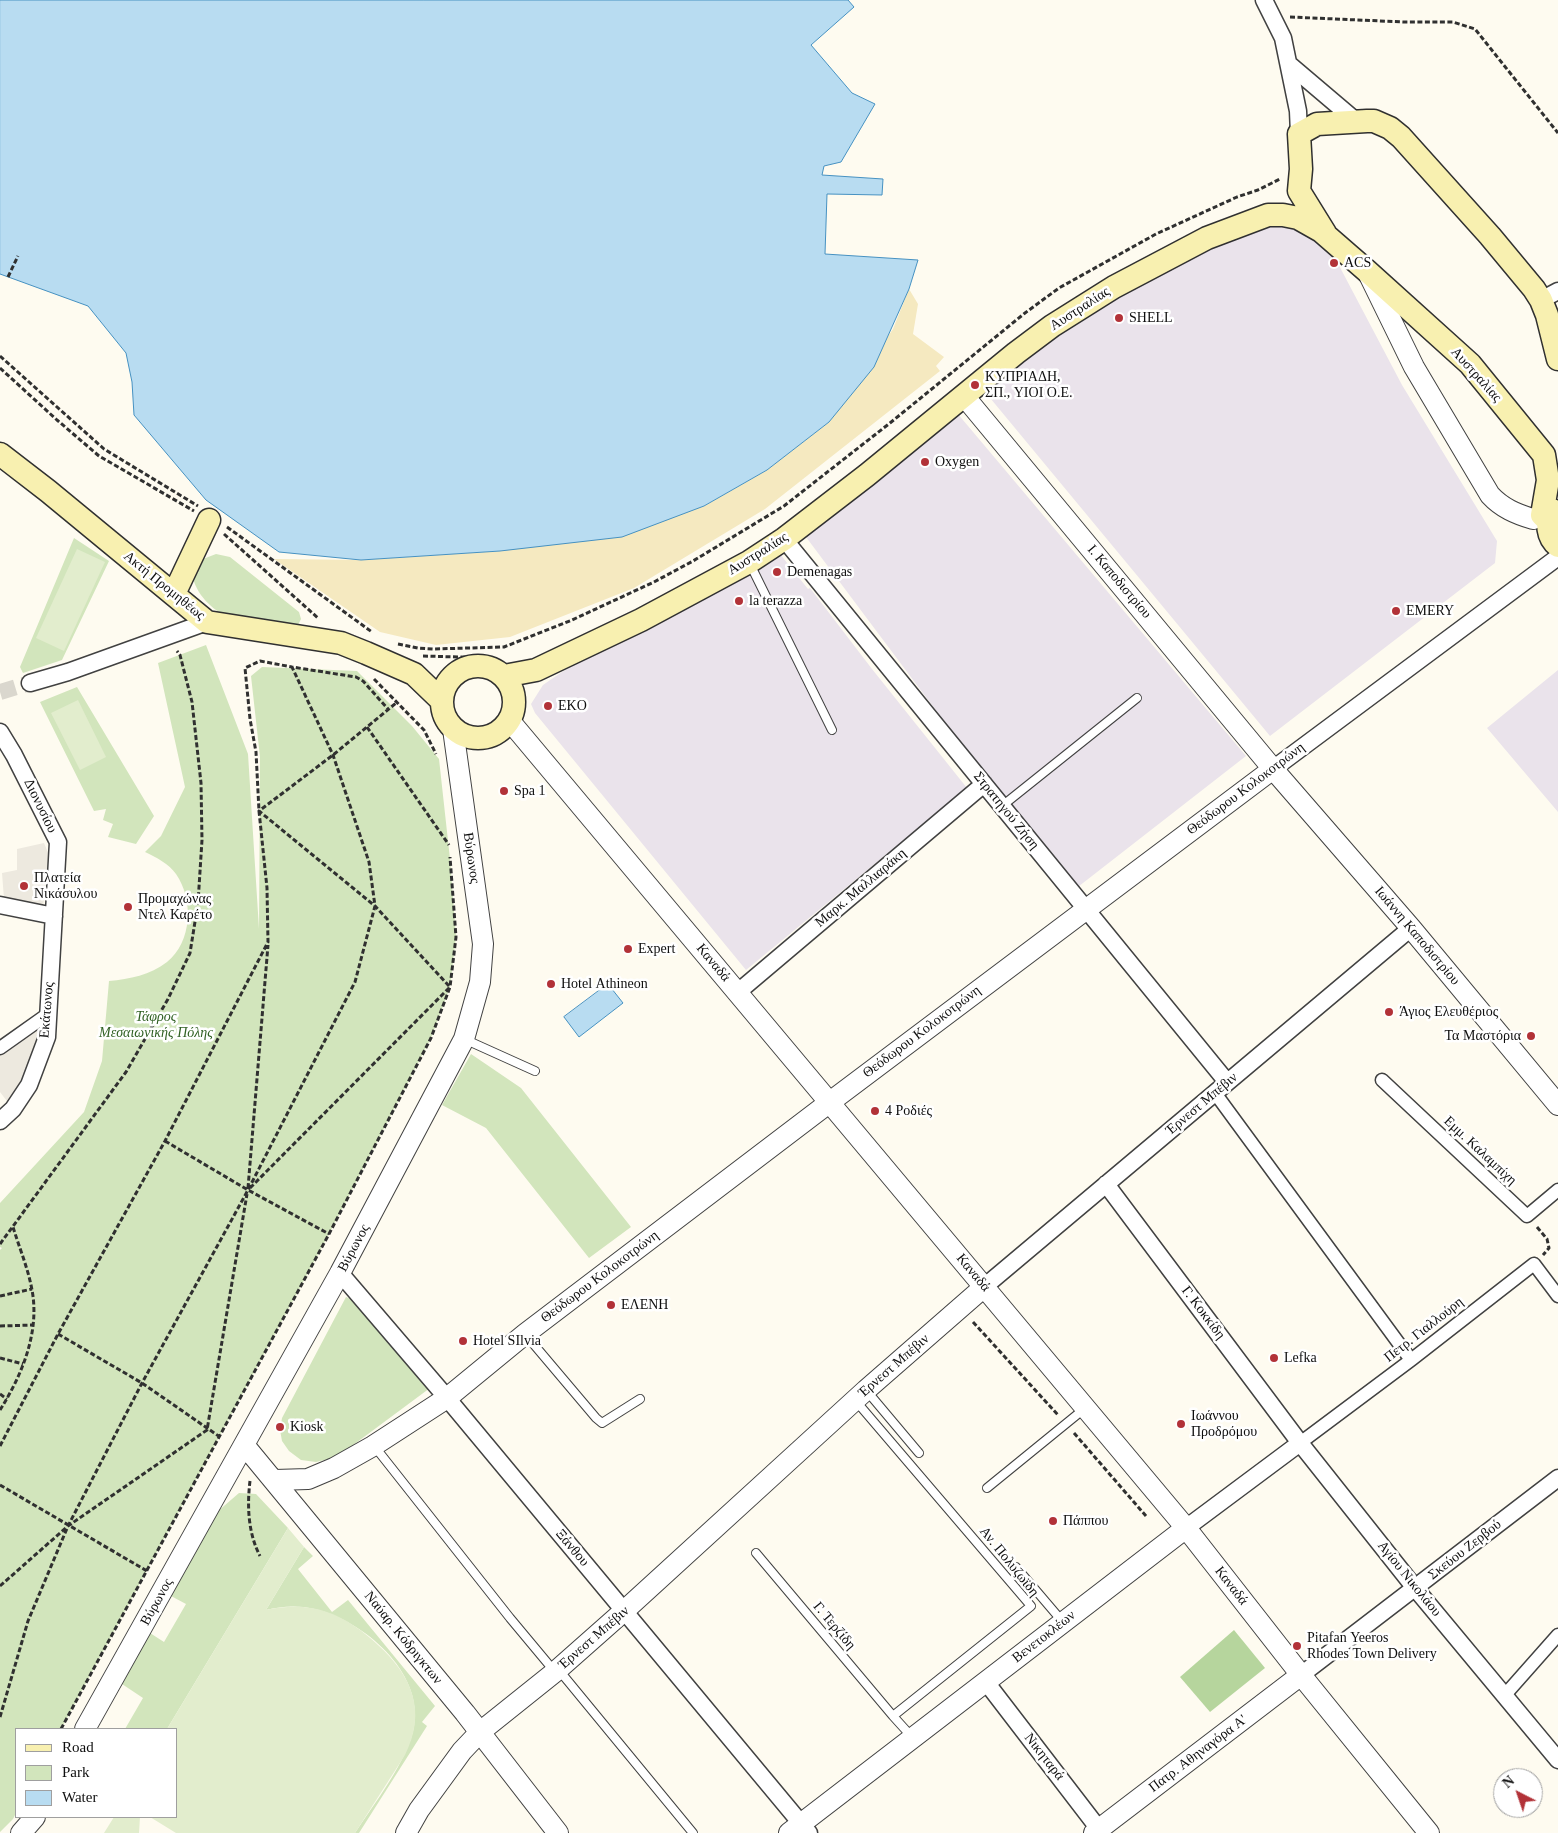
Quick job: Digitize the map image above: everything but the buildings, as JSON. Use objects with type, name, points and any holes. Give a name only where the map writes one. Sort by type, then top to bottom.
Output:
[{"type":"main road","points":[[1327,237],[1300,192],[1299,134],[1317,124],[1356,121],[1374,121],[1390,128],[1401,137],[1506,255],[1550,295],[1551,326],[1558,358]]},
{"type":"main road","points":[[1281,215],[1300,192]]},
{"type":"main road","name":"Αυστραλίας","points":[[536,670],[641,620],[749,562],[784,539],[867,475],[1036,338],[1114,287],[1207,238],[1268,215],[1298,218],[1327,237],[1470,364],[1544,455],[1550,514]]},
{"type":"main road","name":"Ακτή Προμηθέως","points":[[0,454],[48,491],[207,622],[341,643],[416,665]]},
{"type":"main road","points":[[1550,514],[1550,536],[1558,546]]},
{"type":"main road","points":[[174,594],[210,517]]},
{"type":"main road","points":[[416,665],[450,678]]},
{"type":"main road","points":[[416,665],[441,700]]},
{"type":"main road","points":[[503,667],[514,697],[514,709],[509,720],[501,730],[491,736],[479,738],[467,737],[453,729],[443,712],[441,700],[444,688],[450,678],[460,670],[471,666],[483,666],[494,669],[503,667],[536,670]]},
{"type":"main road","points":[[514,697],[536,670]]},
{"type":"street","points":[[1264,0],[1274,16],[1283,38],[1298,111],[1299,134]]},
{"type":"street","points":[[1290,65],[1356,121]]},
{"type":"street","points":[[1367,271],[1414,367],[1490,495],[1499,504],[1513,513],[1533,519],[1550,514]]},
{"type":"street","name":"Ι. Καποδιστρίου","points":[[964,396],[1273,769]]},
{"type":"street","name":"Στρατηγού Ζήση","points":[[784,539],[1227,1082]]},
{"type":"street","name":"Θεόδωρου Κολοκοτρώνη","points":[[275,1480],[308,1479],[334,1468],[374,1446],[447,1398],[525,1334],[1085,908],[1558,557]]},
{"type":"street","points":[[30,683],[68,672],[207,622]]},
{"type":"street","name":"Καναδά","points":[[509,720],[1186,1528],[1301,1675],[1429,1833]]},
{"type":"street","name":"Βύρωνος","points":[[86,1728],[249,1450],[464,1039],[480,982],[483,944],[453,729]]},
{"type":"street","name":"Διονυσίου","points":[[0,732],[14,755],[58,842],[54,916]]},
{"type":"street","name":"Ιωάννη Καποδιστρίου","points":[[1273,769],[1411,928],[1558,1105]]},
{"type":"street","name":"Μαρκ. Μαλλιαράκη","points":[[738,992],[984,784]]},
{"type":"street","points":[[0,905],[54,916]]},
{"type":"street","name":"Εκάτωνος","points":[[0,1121],[13,1109],[29,1085],[47,1037],[54,916]]},
{"type":"street","name":"Έρνεστ Μπέβιν","points":[[406,1833],[419,1810],[462,1751],[480,1732],[557,1671],[860,1395],[984,1286],[1411,928]]},
{"type":"street","points":[[0,1048],[48,1014]]},
{"type":"street","name":"Εμμ. Καλαμπίχη","points":[[1382,1080],[1527,1216],[1558,1190]]},
{"type":"street","points":[[1215,1093],[1411,1360]]},
{"type":"street","name":"Γ. Κοκκίδη","points":[[1106,1184],[1300,1443]]},
{"type":"street","points":[[1534,1264],[1558,1296]]},
{"type":"street","name":"Πετρ. Γιαλλούρη","points":[[1300,1443],[1411,1360],[1534,1264]]},
{"type":"street","name":"Ξάνθου","points":[[340,1273],[447,1398],[624,1611],[800,1830]]},
{"type":"street","name":"Βενετοκλέων","points":[[800,1830],[913,1738],[1186,1528],[1300,1443]]},
{"type":"street","name":"Αγίου Νικολάου","points":[[1300,1443],[1415,1588],[1558,1760]]},
{"type":"street","name":"Ναύαρ. Κόδριγκτων","points":[[249,1450],[480,1732],[558,1833]]},
{"type":"street","name":"Σκεύου Ζερβού","points":[[1301,1675],[1558,1478]]},
{"type":"street","points":[[1504,1696],[1558,1635]]},
{"type":"street","name":"Πατρ. Αθηναγόρα Α'","points":[[1098,1832],[1301,1675]]},
{"type":"street","name":"Νικηταρά","points":[[986,1682],[1098,1832]]},
{"type":"street","points":[[21,1833],[34,1818]]},
{"type":"lane","points":[[749,562],[832,730]]},
{"type":"lane","points":[[1002,806],[1137,698]]},
{"type":"lane","points":[[464,1039],[535,1071]]},
{"type":"lane","points":[[525,1334],[602,1423],[640,1399]]},
{"type":"lane","points":[[860,1395],[919,1453]]},
{"type":"lane","name":"Αν. Πολυζωϊδη","points":[[860,1395],[1031,1606],[893,1716]]},
{"type":"lane","points":[[986,1488],[1085,1408]]},
{"type":"lane","points":[[374,1446],[510,1618],[693,1833]]},
{"type":"lane","name":"Γ. Τερζίδη","points":[[756,1553],[893,1716]]},
{"type":"lane","points":[[1016,1568],[1063,1622]]},
{"type":"lane","points":[[893,1716],[913,1738]]},
{"type":"path","points":[[1274,16],[1404,22],[1453,22],[1475,29],[1558,133]]},
{"type":"path","points":[[394,643],[433,649],[504,648],[580,617],[654,582],[694,561],[784,506],[1025,313],[1059,288],[1156,234],[1258,190],[1301,169]]},
{"type":"path","points":[[8,276],[18,256]]},
{"type":"path","points":[[0,356],[104,449],[210,517],[373,633],[380,636]]},
{"type":"path","points":[[0,368],[99,456],[210,517],[321,620]]},
{"type":"path","points":[[0,1244],[126,1072],[168,999],[190,953],[198,904],[202,840],[201,783],[192,702],[180,655],[166,636]]},
{"type":"path","points":[[0,1586],[68,1526],[207,1430],[248,1190],[268,942],[267,888],[259,811],[256,752],[250,719],[245,668],[260,661],[356,677],[388,709]]},
{"type":"path","points":[[416,665],[503,667]]},
{"type":"path","points":[[0,1717],[28,1621],[68,1526],[142,1383],[248,1190],[355,982],[374,906],[369,862],[332,755],[292,666]]},
{"type":"path","points":[[372,678],[424,730],[438,759]]},
{"type":"path","points":[[259,811],[396,703]]},
{"type":"path","points":[[367,726],[448,844]]},
{"type":"path","points":[[259,811],[374,906],[450,987]]},
{"type":"path","points":[[62,1728],[329,1234],[431,1038],[450,987],[456,937],[447,835]]},
{"type":"path","points":[[0,1446],[58,1334],[165,1141],[268,942]]},
{"type":"path","points":[[248,1190],[450,987]]},
{"type":"path","points":[[165,1141],[248,1190],[329,1234]]},
{"type":"path","points":[[1534,1264],[1549,1248],[1547,1239],[1535,1225]]},
{"type":"path","points":[[0,1410],[23,1364],[34,1325],[32,1289],[13,1226]]},
{"type":"path","points":[[0,1296],[32,1289]]},
{"type":"path","points":[[972,1322],[1066,1423],[1146,1516]]},
{"type":"path","points":[[0,1326],[34,1325]]},
{"type":"path","points":[[58,1334],[142,1383],[207,1430],[220,1437]]},
{"type":"path","points":[[0,1358],[23,1364]]},
{"type":"path","points":[[0,1394],[7,1398]]},
{"type":"path","points":[[249,1450],[249,1518],[251,1535],[260,1556]]},
{"type":"path","points":[[0,1485],[147,1572]]},
{"type":"shaded area","points":[[1270,223],[1290,226],[1308,234],[1334,256],[1402,385],[1497,541],[1495,563],[1270,736],[981,387],[1063,324],[1208,242]]},
{"type":"shaded area","points":[[952,407],[1246,756],[1074,890],[961,744],[800,529]]},
{"type":"shaded area","points":[[780,554],[808,589],[810,588],[967,788],[746,970],[535,713],[531,704],[543,685],[562,672]]},
{"type":"shaded area","points":[[1558,670],[1558,812],[1487,728]]},
{"type":"shaded area","name":"Πλατεία Νικάσυλου","points":[[44,843],[49,855],[43,907],[4,899],[2,873],[17,870],[17,849]]},
{"type":"shaded area","points":[[48,1014],[13,1109],[0,1092],[0,1048]]},
{"type":"green space","points":[[74,538],[109,561],[62,660],[23,673],[20,667]]},
{"type":"green space","points":[[77,549],[105,562],[64,651],[36,638]]},
{"type":"green space","points":[[216,554],[230,557],[299,612],[301,619],[298,625],[228,616],[211,606],[197,589],[193,577],[203,559]]},
{"type":"green space","name":"Τάφρος Μεσαιωνικής Πόλης","points":[[206,645],[248,754],[259,929],[260,757],[251,676],[262,667],[357,671],[412,726],[439,759],[456,937],[450,987],[431,1038],[329,1234],[62,1728],[15,1728],[15,1815],[0,1832],[0,1250],[2,1248],[0,1247],[0,1203],[84,1112],[102,1061],[109,981],[132,978],[154,970],[167,962],[175,954],[186,932],[188,908],[182,884],[170,867],[145,852],[161,836],[185,787],[158,663]]},
{"type":"green space","points":[[77,687],[154,816],[136,844],[108,837],[113,824],[103,820],[106,809],[94,811],[40,702]]},
{"type":"green space","points":[[78,700],[106,757],[80,770],[51,713]]},
{"type":"green space","points":[[471,1054],[521,1088],[631,1227],[589,1258],[486,1128],[442,1105]]},
{"type":"green space","points":[[346,1297],[364,1305],[430,1388],[337,1457],[316,1462],[301,1460],[289,1451],[282,1441],[280,1430],[282,1418]]},
{"type":"green space","points":[[239,1493],[256,1494],[288,1528],[168,1728],[126,1728],[143,1698],[122,1684],[150,1633],[164,1642],[186,1604],[171,1596],[217,1512]]},
{"type":"green space","points":[[288,1528],[304,1547],[266,1610],[296,1607],[312,1608],[334,1615],[361,1630],[400,1669],[412,1695],[415,1709],[412,1739],[405,1755],[355,1833],[176,1833],[152,1818],[178,1818],[178,1728],[168,1728]]},
{"type":"green space","points":[[304,1547],[313,1556],[298,1569],[332,1612],[348,1600],[435,1706],[422,1722],[427,1726],[359,1833],[355,1833],[389,1782],[411,1740],[415,1706],[400,1668],[370,1637],[352,1625],[333,1615],[315,1609],[290,1606],[266,1610]]},
{"type":"green space","points":[[1234,1630],[1265,1668],[1210,1712],[1180,1677]]},
{"type":"green space","points":[[113,1818],[140,1818],[139,1833],[104,1833]]},
{"type":"sand","points":[[909,289],[918,304],[913,334],[944,357],[936,366],[940,371],[765,509],[634,588],[510,637],[436,645],[380,632],[274,559],[361,560],[500,551],[704,506],[767,470],[829,422],[893,329]]},
{"type":"water","points":[[0,0],[848,0],[854,7],[811,45],[852,93],[875,104],[841,162],[824,166],[822,175],[883,179],[882,195],[827,194],[825,254],[918,260],[909,289],[874,367],[829,422],[767,470],[704,506],[622,537],[500,551],[361,560],[279,552],[206,500],[134,415],[132,382],[126,353],[88,306],[0,274]]},
{"type":"water","points":[[608,984],[623,1003],[579,1037],[564,1017]]},
{"type":"tunnel","points":[[0,692],[30,683]]},
{"type":"place","name":"ACS","points":[[1334,263]]},
{"type":"place","name":"SHELL","points":[[1119,318]]},
{"type":"place","name":"ΚΥΠΡΙΑΔΗ, ΣΠ., ΥΙΟΙ Ο.Ε.","points":[[975,385]]},
{"type":"place","name":"Oxygen","points":[[925,462]]},
{"type":"place","name":"Demenagas","points":[[777,572]]},
{"type":"place","name":"la terazza","points":[[739,601]]},
{"type":"place","name":"EMERY","points":[[1396,611]]},
{"type":"place","name":"EKO","points":[[548,706]]},
{"type":"place","name":"Spa 1","points":[[504,791]]},
{"type":"place","name":"Πλατεία Νικάσυλου","points":[[24,886]]},
{"type":"place","name":"Προμαχώνας Ντελ Καρέτο","points":[[128,907]]},
{"type":"place","name":"Expert","points":[[628,949]]},
{"type":"place","name":"Hotel Athineon","points":[[551,984]]},
{"type":"place","name":"Άγιος Ελευθέριος","points":[[1389,1012]]},
{"type":"place","name":"Τα Μαστόρια","points":[[1531,1036]]},
{"type":"place","name":"4 Ροδιές","points":[[875,1111]]},
{"type":"place","name":"ΕΛΕΝΗ","points":[[611,1305]]},
{"type":"place","name":"Hotel SIlvia","points":[[463,1341]]},
{"type":"place","name":"Lefka","points":[[1274,1358]]},
{"type":"place","name":"Ιωάννου Προδρόμου","points":[[1181,1424]]},
{"type":"place","name":"Kiosk","points":[[280,1427]]},
{"type":"place","name":"Πάππου","points":[[1053,1521]]},
{"type":"place","name":"Pitafan Yeeros Rhodes Town Delivery","points":[[1297,1646]]}]
